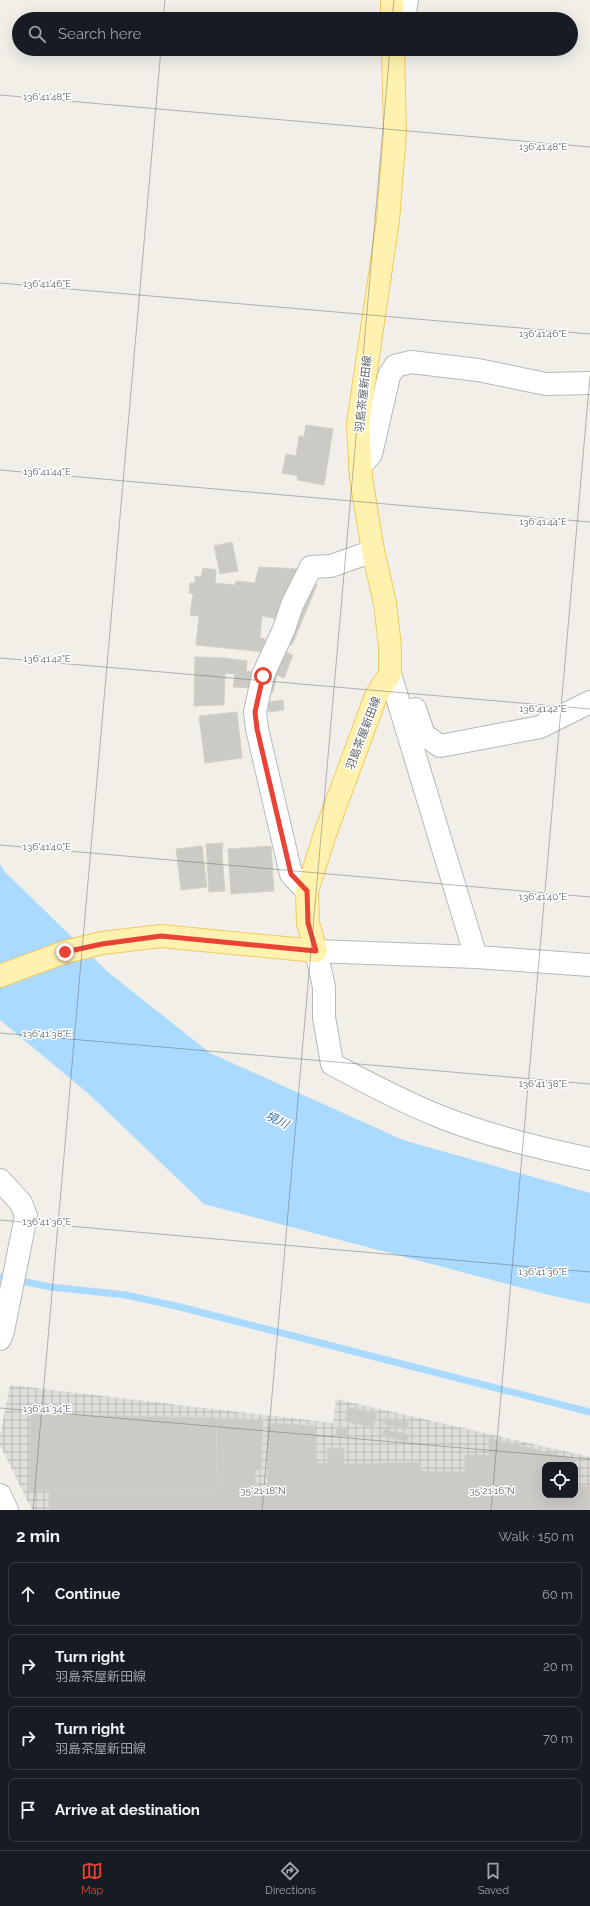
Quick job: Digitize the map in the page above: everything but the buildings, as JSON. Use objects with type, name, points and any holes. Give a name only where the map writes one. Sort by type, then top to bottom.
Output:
[{"type":"main road","points":[[392,0],[392,12]]},
{"type":"main road","name":"羽島茶屋新田線","points":[[316,951],[308,923],[307,891],[325,834],[376,696],[390,674],[390,647],[385,603],[373,552],[360,466],[358,424],[388,220],[395,132],[393,56]]},
{"type":"main road","points":[[0,976],[65,952],[102,944],[161,936],[316,951]]},
{"type":"street","points":[[405,12],[407,0]]},
{"type":"street","points":[[360,466],[371,454],[389,376],[395,366],[411,362],[478,370],[546,384],[590,383]]},
{"type":"street","points":[[307,891],[291,874],[259,736],[255,712],[263,676],[292,605],[312,567],[331,566],[373,552]]},
{"type":"street","points":[[390,674],[408,687],[424,735],[440,746],[540,727],[590,702]]},
{"type":"street","points":[[390,674],[476,957]]},
{"type":"street","points":[[590,965],[476,957],[316,951],[324,987],[324,1017],[332,1064],[385,1093],[442,1117],[498,1136],[590,1159]]},
{"type":"street","points":[[0,1180],[21,1203],[26,1216],[2,1335]]},
{"type":"street","points":[[0,1495],[8,1510]]},
{"type":"shaded area","points":[[10,1385],[333,1423],[336,1399],[590,1457],[590,1510],[32,1510],[0,1445],[0,1436]]},
{"type":"water","name":"境川","points":[[0,864],[5,872],[108,972],[210,1053],[403,1140],[590,1193],[590,1304],[549,1295],[204,1204],[90,1095],[0,1020]]},
{"type":"waterway","points":[[0,1277],[51,1287],[126,1295],[180,1307],[590,1412]]},
{"type":"route","points":[[65,952],[102,944],[161,936],[316,951],[308,923],[307,891],[291,874],[257,729],[255,712],[263,676]]}]
